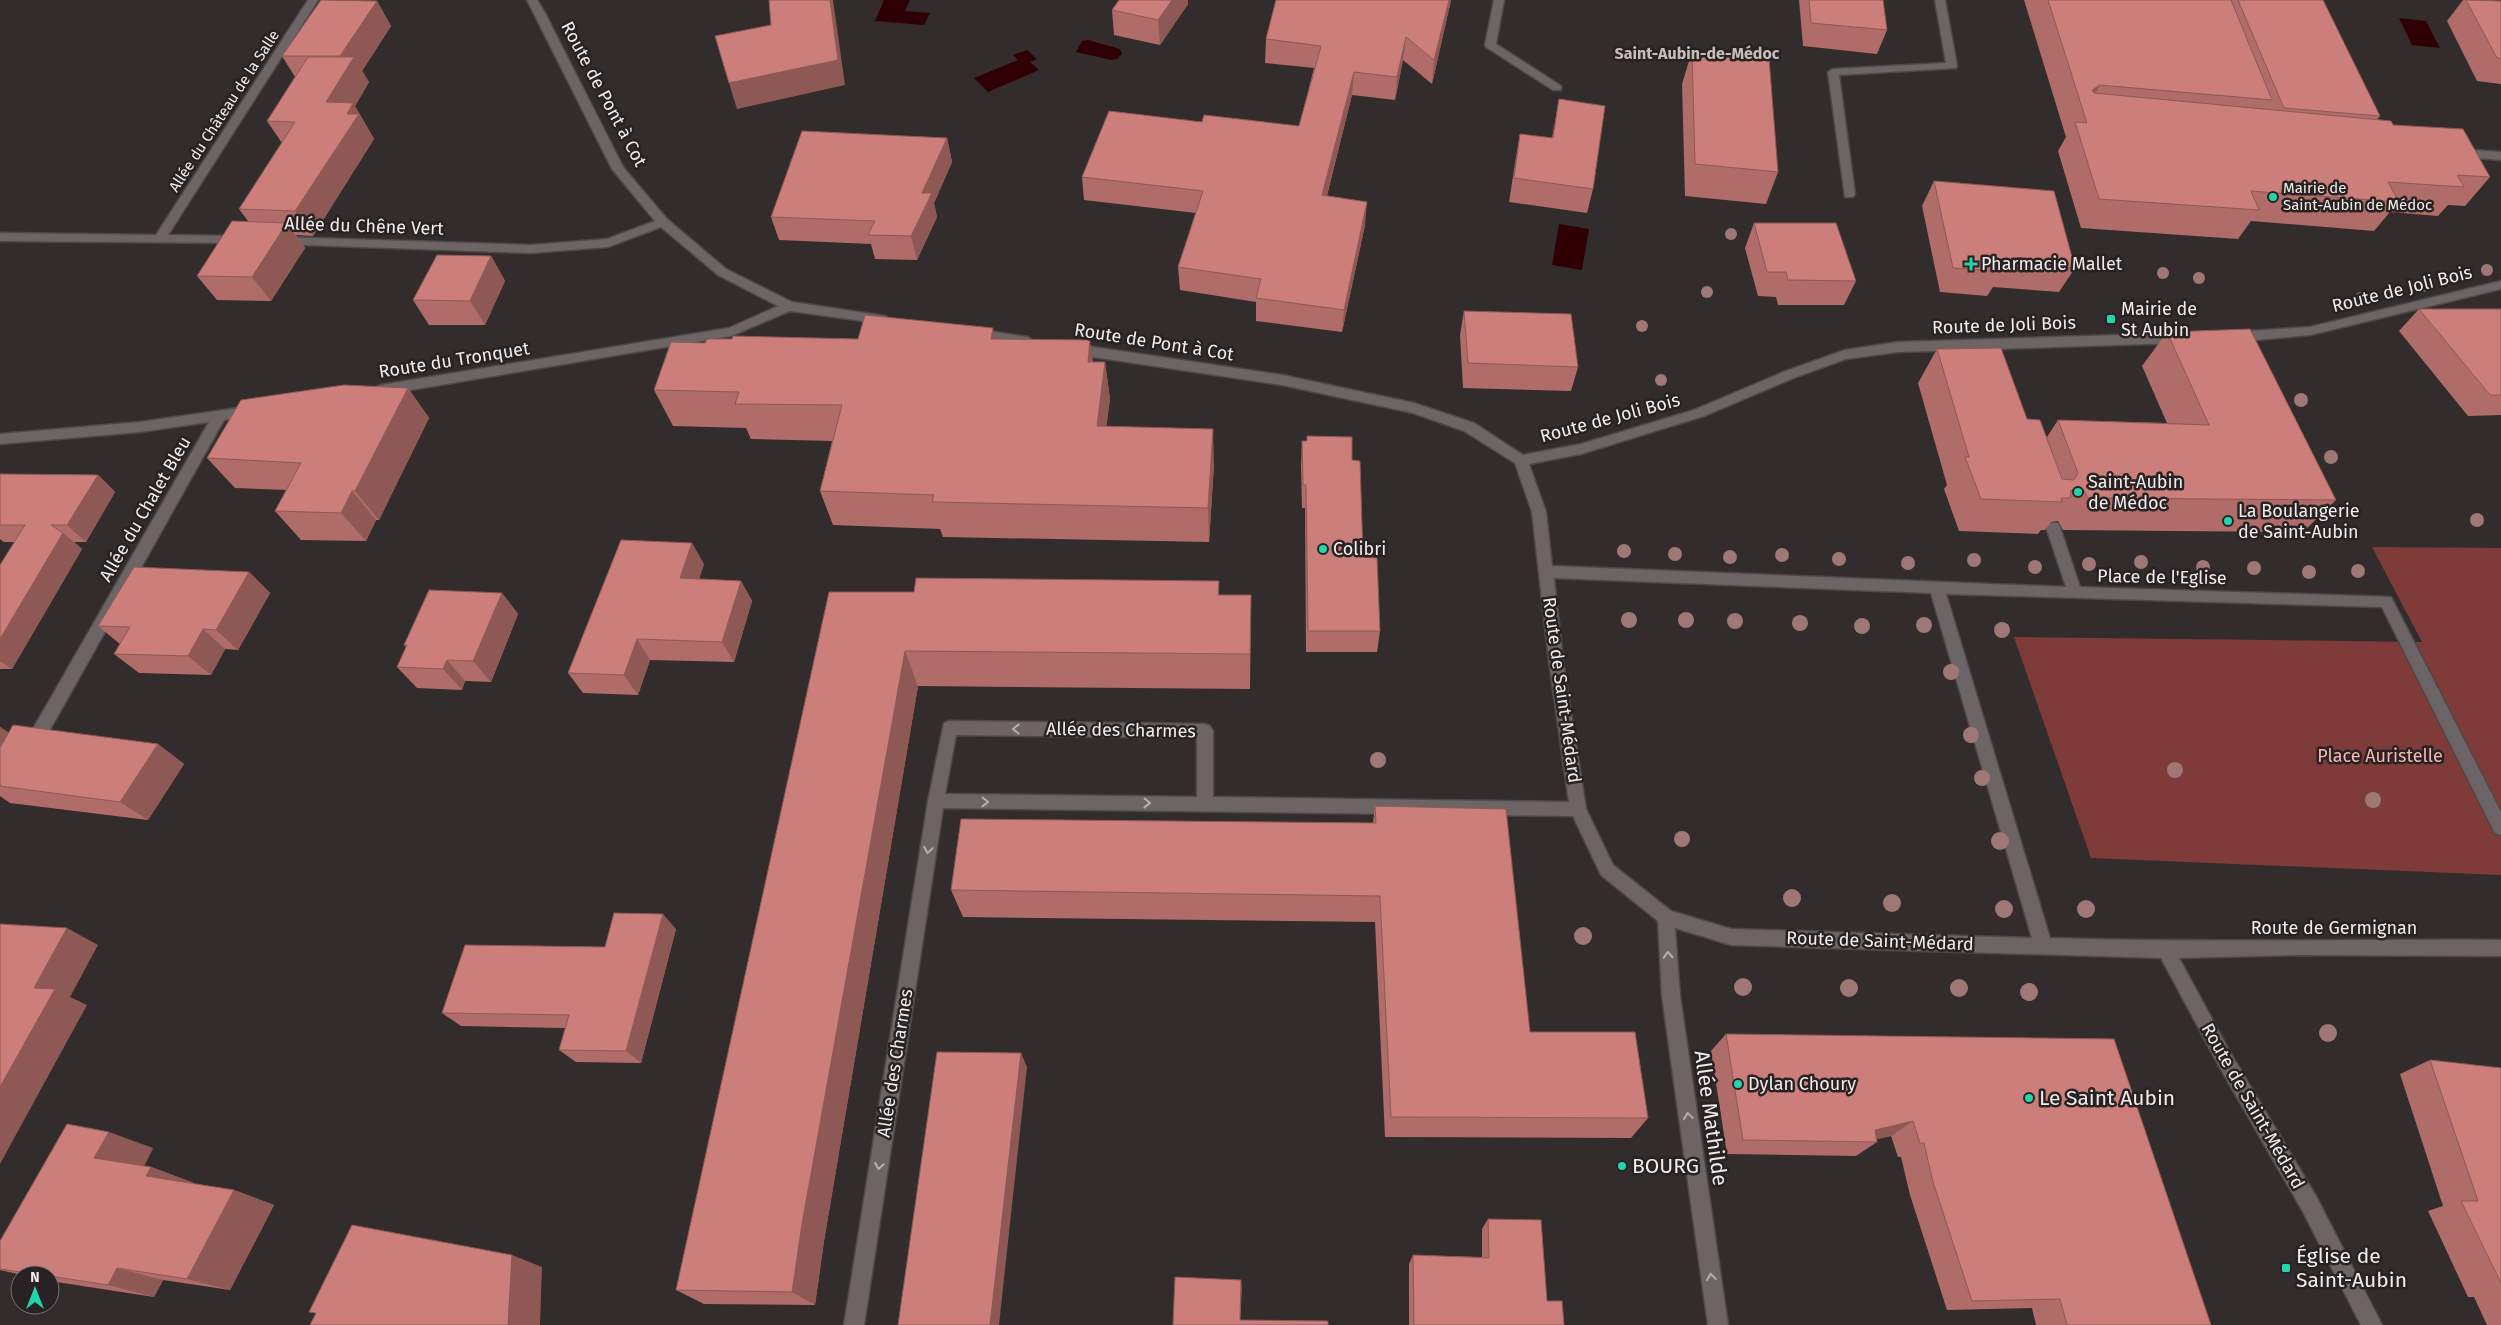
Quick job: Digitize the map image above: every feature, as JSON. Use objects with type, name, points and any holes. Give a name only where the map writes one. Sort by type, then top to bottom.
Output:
[{"type":"street","name":"Allée du Château de la Salle","points":[[161,238],[313,0]]},
{"type":"street","name":"Route de Pont à Cot","points":[[532,0],[618,169],[663,222],[722,272],[790,306],[898,322]]},
{"type":"street","points":[[1499,0],[1490,45],[1557,88]]},
{"type":"street","points":[[1849,194],[1833,72],[1952,66],[1940,0]]},
{"type":"street","points":[[2446,152],[2501,156]]},
{"type":"street","name":"Allée du Chêne Vert","points":[[268,241],[531,249],[608,243],[663,222]]},
{"type":"street","points":[[0,237],[248,240]]},
{"type":"street","name":"Route de Joli Bois","points":[[2225,337],[2310,331],[2501,284]]},
{"type":"street","name":"Route du Tronquet","points":[[365,393],[731,332],[790,306]]},
{"type":"street","name":"Route de Pont à Cot","points":[[957,331],[1282,380],[1414,408],[1468,427],[1521,460]]},
{"type":"street","name":"Route de Joli Bois","points":[[1521,460],[1581,449],[1698,413],[1791,374],[1845,355],[1898,347],[2199,338]]},
{"type":"street","points":[[1988,345],[1995,361]]},
{"type":"street","points":[[0,439],[74,434],[219,417],[268,409]]},
{"type":"street","name":"Allée du Chalet Bleu","points":[[24,759],[219,417]]},
{"type":"street","name":"Route de Saint-Médard","points":[[1521,460],[1539,512],[1578,809],[1607,870],[1666,917],[1731,937],[2166,950],[2230,1068],[2309,1203],[2372,1325]]},
{"type":"street","points":[[2053,527],[2075,593]]},
{"type":"street","name":"Place de l'Eglise","points":[[1546,572],[2075,593],[2386,601],[2501,828]]},
{"type":"street","points":[[1936,588],[2044,945]]},
{"type":"street","name":"Allée des Charmes","points":[[854,1325],[949,728],[1205,731],[1205,804]]},
{"type":"street","points":[[936,802],[1578,809]]},
{"type":"street","name":"Allée Mathilde","points":[[1666,917],[1671,996],[1718,1325]]},
{"type":"street","name":"Route de Germignan","points":[[2166,950],[2300,947],[2501,948]]},
{"type":"green space","name":"Place Auristelle","points":[[2372,547],[2501,548],[2501,875],[2091,858],[2014,637],[2422,642]]},
{"type":"shaded area","points":[[884,0],[910,0],[905,11],[930,13],[924,25],[875,21]]},
{"type":"shaded area","points":[[2399,18],[2426,21],[2440,48],[2412,45]]},
{"type":"shaded area","points":[[1088,40],[1120,49],[1122,54],[1117,59],[1112,60],[1076,52],[1082,41]]},
{"type":"shaded area","points":[[1027,50],[1037,59],[1030,62],[1039,70],[988,92],[974,78],[1018,60],[1013,55]]},
{"type":"shaded area","points":[[1559,224],[1589,229],[1582,270],[1552,265]]},
{"type":"building","points":[[321,0],[377,1],[340,56],[282,56]]},
{"type":"building","points":[[769,0],[830,0],[838,60],[729,83],[715,36],[771,25]]},
{"type":"building","points":[[1119,0],[1172,0],[1158,20],[1112,10]]},
{"type":"building","points":[[1276,0],[1449,0],[1434,60],[1406,37],[1397,77],[1354,72],[1322,195],[1367,202],[1344,310],[1256,298],[1261,279],[1178,267],[1203,191],[1082,177],[1109,111],[1202,122],[1204,115],[1299,126],[1321,46],[1266,39]]},
{"type":"building","points":[[1809,0],[1883,0],[1887,30],[1811,23]]},
{"type":"building","points":[[2048,0],[2231,0],[2272,100],[2100,85],[2092,90],[2094,93],[2391,121],[2393,125],[2463,129],[2490,177],[2457,175],[2464,187],[2388,182],[2399,202],[2251,191],[2259,210],[2099,199],[2075,122],[2087,123]]},
{"type":"building","points":[[2238,0],[2323,0],[2380,116],[2284,108]]},
{"type":"building","points":[[2466,0],[2501,1],[2501,58],[2497,58]]},
{"type":"building","points":[[1692,51],[1769,58],[1778,172],[1695,164]]},
{"type":"building","points":[[308,57],[354,57],[326,102],[353,103],[347,114],[359,114],[295,211],[239,209],[295,122],[267,121]]},
{"type":"building","points":[[1559,99],[1605,106],[1593,189],[1514,178],[1520,134],[1553,138]]},
{"type":"building","points":[[802,131],[947,138],[922,193],[932,193],[911,236],[868,235],[875,221],[771,217]]},
{"type":"building","points":[[1934,181],[2054,191],[2075,268],[2000,261],[2002,271],[1953,268]]},
{"type":"building","points":[[232,221],[287,223],[252,277],[197,276]]},
{"type":"building","points":[[1754,223],[1836,223],[1856,281],[1788,280],[1786,272],[1767,272]]},
{"type":"building","points":[[437,255],[491,256],[470,301],[413,300]]},
{"type":"building","points":[[2419,309],[2501,309],[2501,395],[2490,395]]},
{"type":"building","points":[[1464,311],[1571,314],[1578,367],[1468,363]]},
{"type":"building","points":[[865,315],[993,328],[991,339],[1090,340],[1088,362],[1105,362],[1097,426],[1213,429],[1208,508],[932,502],[934,495],[820,491],[842,405],[735,404],[739,392],[654,390],[671,342],[705,343],[707,339],[732,339],[733,336],[858,339]]},
{"type":"building","points":[[2250,329],[2336,500],[2088,498],[2083,489],[2071,490],[2070,498],[2061,498],[2062,502],[1981,499],[1965,457],[1969,457],[1937,349],[2001,348],[2027,419],[2040,420],[2062,479],[2074,480],[2078,473],[2058,420],[2209,425],[2167,332]]},
{"type":"building","points":[[344,385],[408,388],[355,491],[352,491],[341,513],[275,511],[301,463],[207,458],[241,400]]},
{"type":"building","name":"Colibri","points":[[1307,436],[1352,437],[1352,460],[1360,461],[1363,557],[1377,558],[1380,631],[1308,631],[1306,485],[1303,485],[1302,441],[1307,441]]},
{"type":"building","points":[[0,474],[98,475],[67,525],[51,525],[63,533],[0,639],[0,565],[25,525],[0,525]]},
{"type":"building","points":[[621,540],[692,543],[680,578],[741,581],[722,642],[637,639],[624,675],[568,673]]},
{"type":"building","points":[[134,567],[249,572],[216,630],[203,629],[188,656],[114,654],[130,627],[98,626]]},
{"type":"building","points":[[916,578],[1219,581],[1218,595],[1251,595],[1250,654],[905,651],[802,1224],[792,1292],[676,1290],[829,592],[914,592]]},
{"type":"building","points":[[429,590],[502,593],[473,661],[447,660],[443,669],[397,667],[407,645],[404,645]]},
{"type":"building","points":[[13,725],[158,744],[120,802],[0,786],[0,748]]},
{"type":"building","points":[[1375,806],[1506,809],[1530,1032],[1635,1032],[1648,1118],[1391,1117],[1380,896],[951,890],[961,819],[1376,823]]},
{"type":"building","points":[[614,913],[663,914],[626,1051],[559,1050],[569,1015],[442,1013],[465,945],[605,947]]},
{"type":"building","points":[[0,924],[67,928],[34,988],[55,989],[0,1087]]},
{"type":"building","points":[[1726,1034],[2114,1039],[2211,1325],[2067,1325],[2060,1299],[1972,1301],[1933,1182],[1924,1143],[1920,1143],[1913,1121],[1875,1130],[1877,1142],[1743,1140]]},
{"type":"building","points":[[937,1052],[1021,1053],[990,1325],[898,1325]]},
{"type":"building","points":[[2430,1060],[2501,1068],[2501,1283],[2461,1201],[2478,1201]]},
{"type":"building","points":[[67,1124],[109,1132],[94,1158],[151,1167],[146,1176],[234,1190],[187,1279],[117,1268],[108,1285],[60,1278],[60,1265],[10,1265],[10,1270],[0,1269],[0,1241]]},
{"type":"building","points":[[1488,1219],[1541,1220],[1547,1301],[1562,1301],[1564,1325],[1414,1325],[1413,1255],[1489,1258]]},
{"type":"building","points":[[352,1225],[512,1255],[508,1325],[310,1325],[316,1313],[309,1312]]},
{"type":"building","points":[[1175,1277],[1241,1280],[1240,1320],[1328,1321],[1328,1325],[1173,1325]]},
{"type":"place","name":"Mairie de Saint-Aubin de Médoc","points":[[2273,197]]},
{"type":"place","name":"Pharmacie Mallet","points":[[1971,264]]},
{"type":"place","name":"Mairie de St Aubin","points":[[2111,319]]},
{"type":"place","name":"Saint-Aubin de Médoc","points":[[2078,492]]},
{"type":"place","name":"La Boulangerie de Saint-Aubin","points":[[2228,521]]},
{"type":"place","name":"Colibri","points":[[1323,549]]},
{"type":"place","name":"Dylan Choury","points":[[1738,1084]]},
{"type":"place","name":"Le Saint Aubin","points":[[2029,1098]]},
{"type":"place","name":"BOURG","points":[[1622,1166]]},
{"type":"place","name":"Église de Saint-Aubin","points":[[2286,1268]]},
{"type":"district","name":"Saint-Aubin-de-Médoc","points":[[1697,53]]}]
